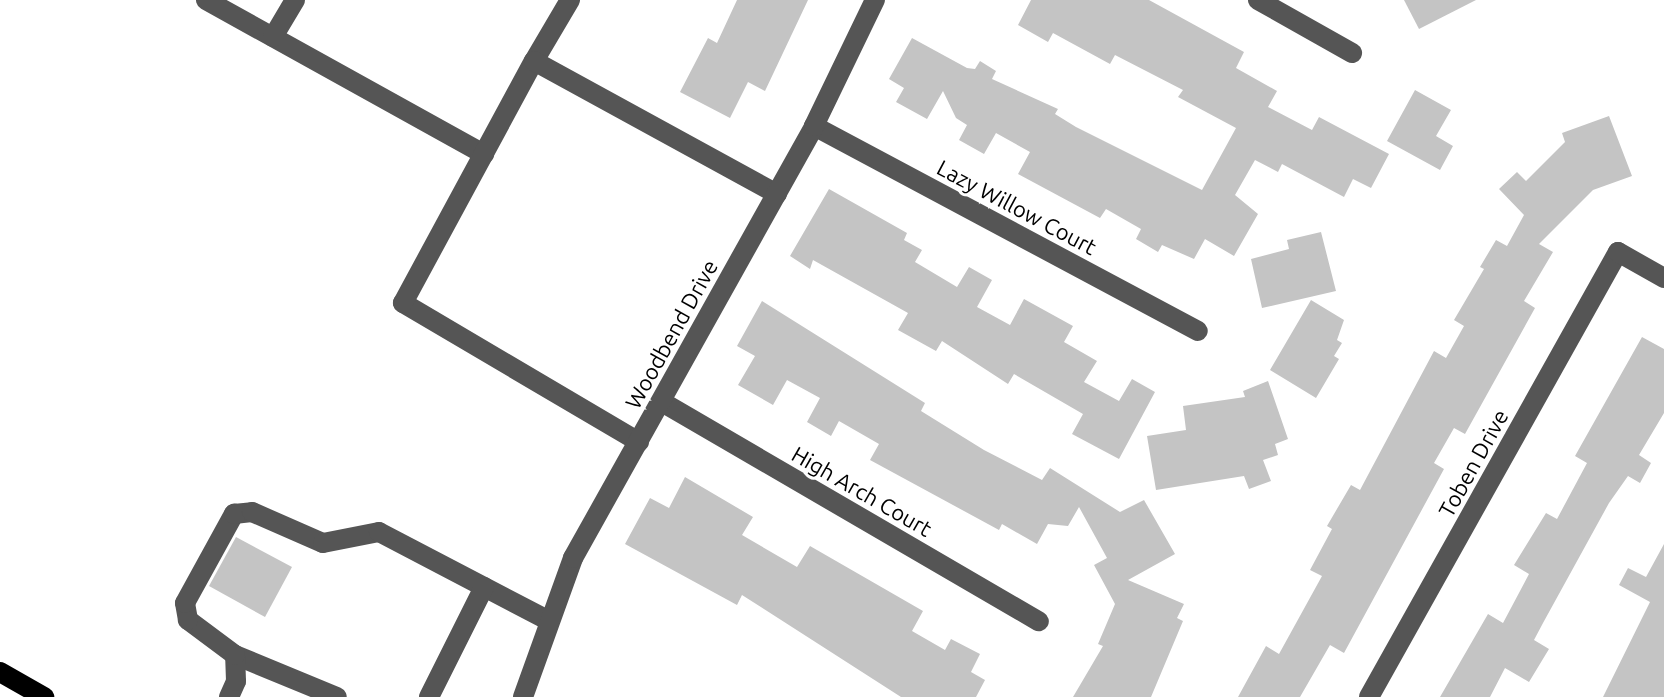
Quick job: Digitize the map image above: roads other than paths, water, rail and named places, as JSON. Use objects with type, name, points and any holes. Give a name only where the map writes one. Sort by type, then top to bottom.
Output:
[{"type":"main road","points":[[0,672],[44,697]]},
{"type":"street","points":[[206,0],[484,154]]},
{"type":"street","points":[[273,37],[295,0]]},
{"type":"street","points":[[570,0],[403,303],[639,442]]},
{"type":"street","name":"Woodbend Drive","points":[[523,697],[573,558],[814,126],[875,0]]},
{"type":"street","points":[[1258,0],[1352,53]]},
{"type":"street","points":[[534,61],[777,194]]},
{"type":"street","name":"Lazy Willow Court","points":[[814,126],[1198,331]]},
{"type":"street","name":"Toben Drive","points":[[1369,697],[1618,252],[1664,278]]},
{"type":"street","name":"High Arch Court","points":[[662,402],[1039,621]]},
{"type":"street","points":[[337,697],[235,655],[188,620],[185,603],[234,514],[252,512],[323,543],[379,532],[549,621]]},
{"type":"street","points":[[429,697],[484,587]]},
{"type":"street","points":[[229,697],[236,681],[235,655]]}]
